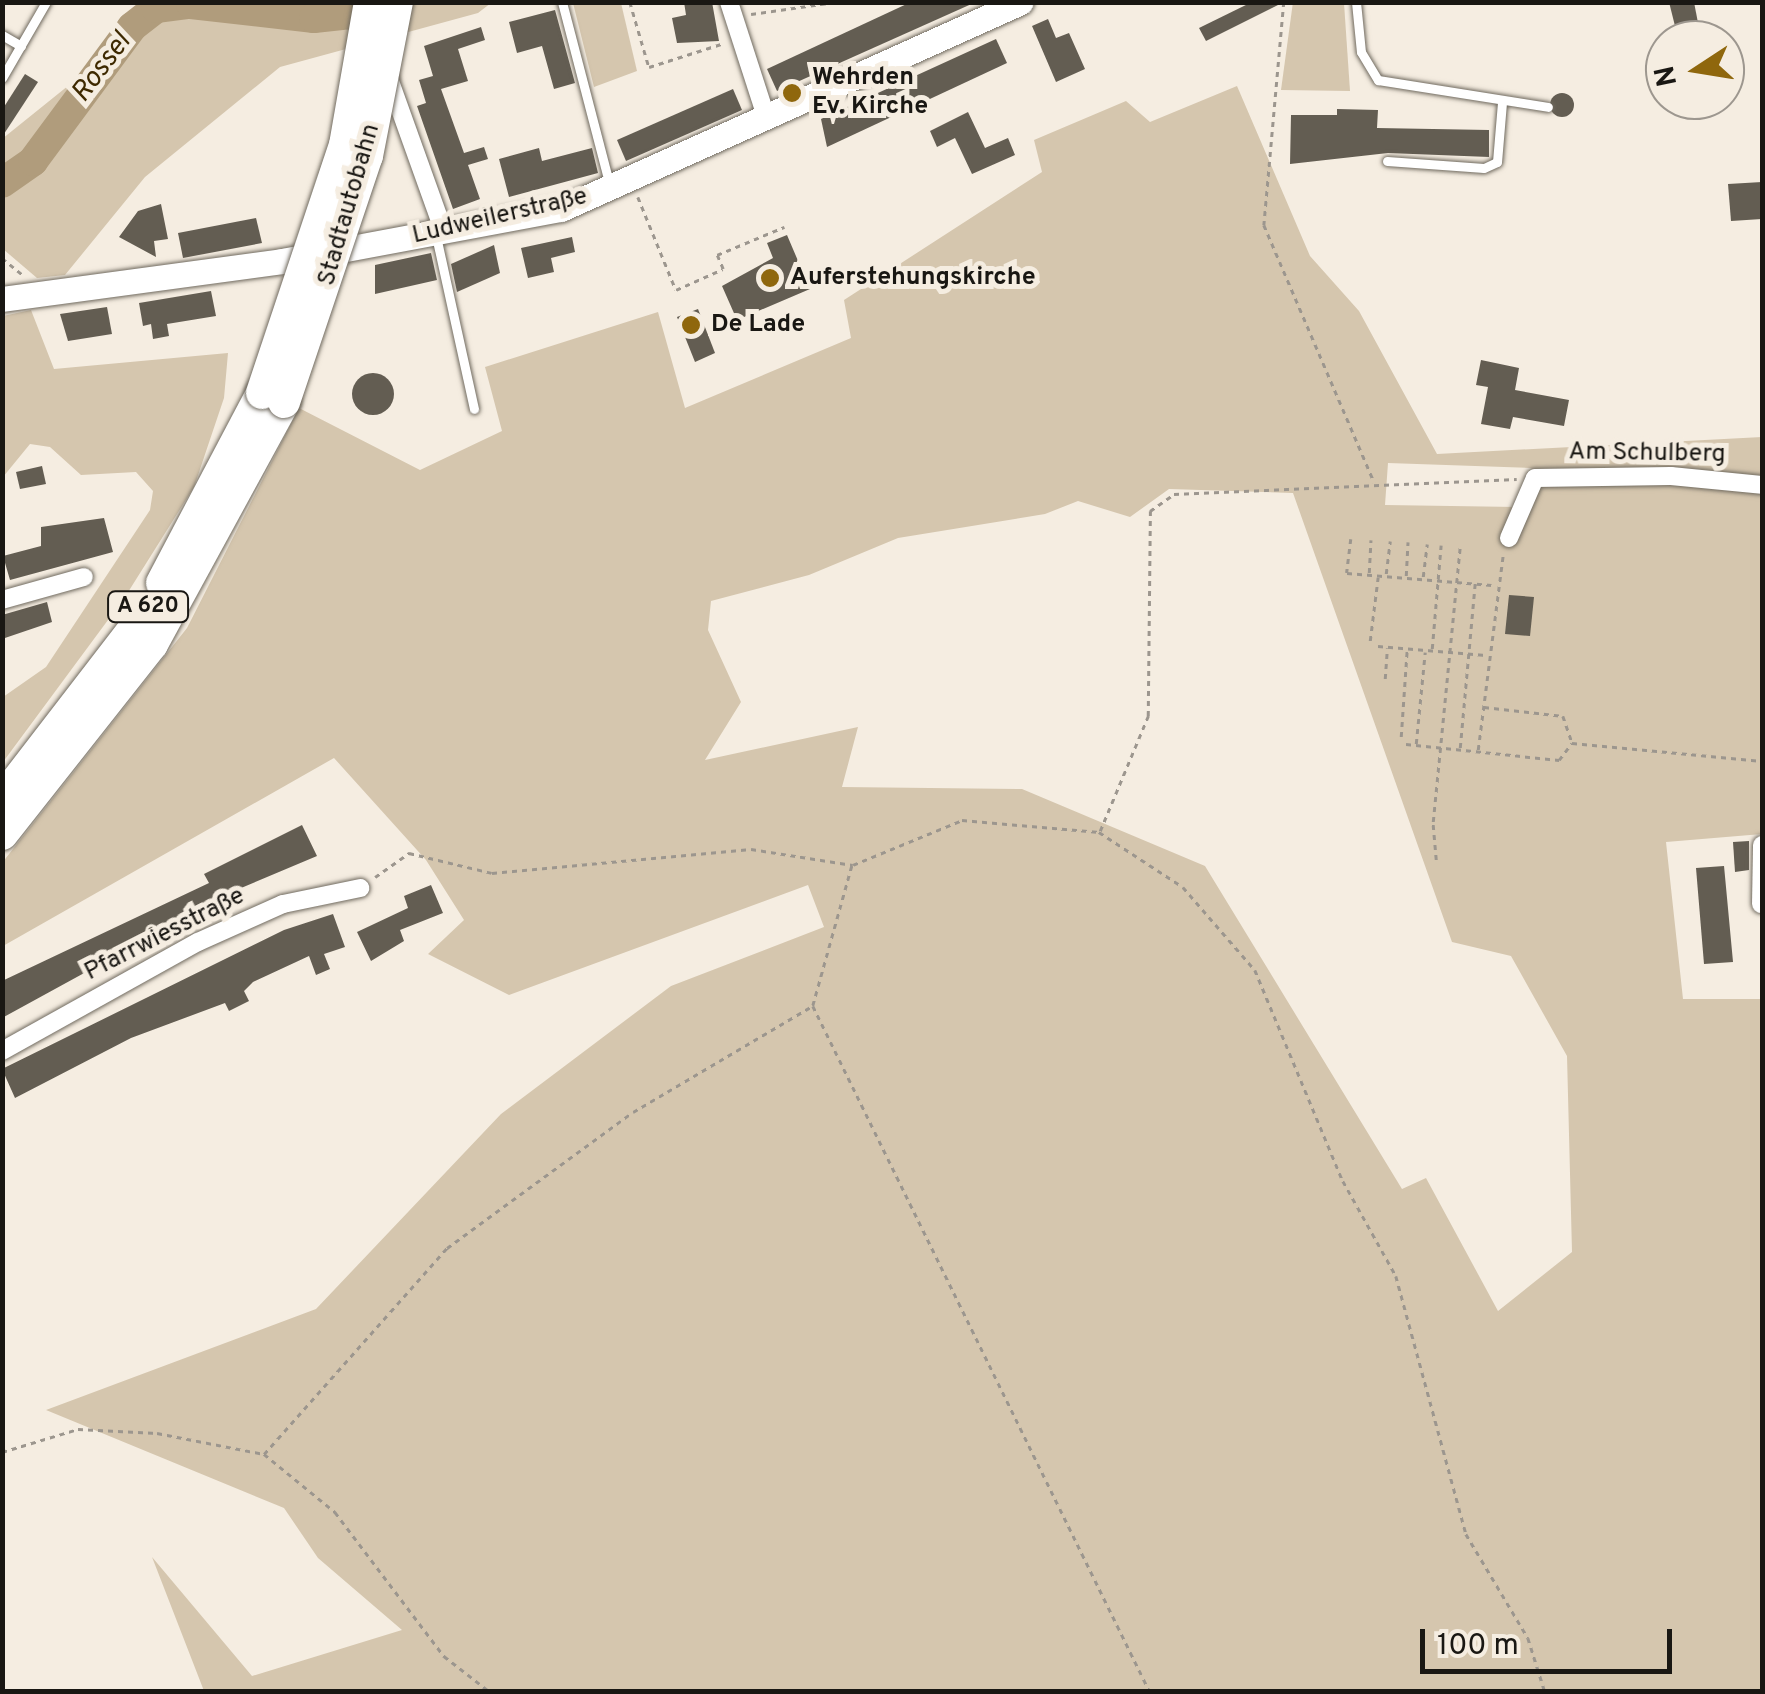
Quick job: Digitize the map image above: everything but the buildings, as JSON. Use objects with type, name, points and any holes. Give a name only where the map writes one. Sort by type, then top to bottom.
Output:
[{"type":"highway","name":"A 620","points":[[2,834],[152,644],[273,397],[345,145],[370,2]]},
{"type":"highway","name":"Stadtautobahn","points":[[273,397],[367,156],[397,2]]},
{"type":"highway","name":"A 620","points":[[2,800],[135,629],[273,397]]},
{"type":"main road","name":"Ludweilerstraße","points":[[2,299],[440,233],[561,209],[622,186],[1021,2]]},
{"type":"street","points":[[730,10],[735,41],[767,120]]},
{"type":"street","points":[[376,48],[440,233]]},
{"type":"street","name":"Am Schulberg","points":[[1509,538],[1535,478],[1671,476],[1762,485]]},
{"type":"street","points":[[2,600],[84,577]]},
{"type":"street","points":[[1762,845],[1762,904]]},
{"type":"street","name":"Pfarrwiesstraße","points":[[2,1051],[198,942],[283,904],[360,888]]},
{"type":"lane","points":[[4,71],[46,2]]},
{"type":"lane","points":[[562,2],[622,186]]},
{"type":"lane","points":[[1356,2],[1361,52],[1378,80],[1548,107]]},
{"type":"lane","points":[[2,36],[21,46]]},
{"type":"lane","points":[[1387,161],[1484,168],[1497,162],[1502,102]]},
{"type":"lane","points":[[440,233],[474,409]]},
{"type":"path","points":[[630,2],[649,67],[735,41]]},
{"type":"path","points":[[1284,2],[1264,225],[1374,484]]},
{"type":"path","points":[[730,10],[828,3]]},
{"type":"path","points":[[622,186],[676,290],[723,269],[718,255],[784,227]]},
{"type":"path","points":[[1099,832],[1148,716],[1150,510],[1174,494],[1535,478]]},
{"type":"path","points":[[1478,751],[1494,585],[1509,538]]},
{"type":"path","points":[[1351,539],[1348,573],[1494,585]]},
{"type":"path","points":[[1369,575],[1372,540]]},
{"type":"path","points":[[1386,576],[1390,541]]},
{"type":"path","points":[[1406,578],[1408,542]]},
{"type":"path","points":[[1422,579],[1427,544]]},
{"type":"path","points":[[1416,746],[1441,545]]},
{"type":"path","points":[[1436,860],[1440,748],[1460,547]]},
{"type":"path","points":[[1370,642],[1378,575]]},
{"type":"path","points":[[1460,750],[1474,583]]},
{"type":"path","points":[[1378,646],[1488,655]]},
{"type":"path","points":[[1384,679],[1387,647]]},
{"type":"path","points":[[1400,736],[1407,648]]},
{"type":"path","points":[[1482,706],[1563,716],[1572,743]]},
{"type":"path","points":[[1406,744],[1559,760],[1572,743]]},
{"type":"path","points":[[1572,743],[1762,761]]},
{"type":"path","points":[[360,888],[409,853],[492,874],[752,849],[853,865],[962,820],[1099,832],[1182,887],[1255,970],[1343,1180],[1396,1276],[1466,1534],[1528,1638],[1546,1692]]},
{"type":"path","points":[[853,865],[814,1006],[1150,1692]]},
{"type":"path","points":[[264,1454],[447,1248],[633,1112],[814,1006]]},
{"type":"path","points":[[2,1452],[78,1429],[157,1433],[264,1454],[335,1512],[444,1656],[490,1692]]},
{"type":"shaded area","points":[[1293,2],[1344,3],[1350,91],[1281,90]]},
{"type":"shaded area","points":[[171,3],[491,3],[478,13],[280,67],[145,177],[65,275],[37,278],[3,249],[2,139]]},
{"type":"shaded area","points":[[573,3],[621,3],[637,71],[594,87]]},
{"type":"shaded area","points":[[1237,86],[1310,256],[1359,311],[1437,454],[1762,437],[1762,834],[1666,842],[1683,999],[1762,999],[1762,1691],[204,1691],[152,1557],[252,1676],[402,1630],[318,1558],[284,1508],[46,1410],[316,1309],[501,1114],[671,986],[824,927],[808,885],[509,995],[428,954],[464,920],[426,860],[334,758],[3,946],[2,863],[187,628],[299,408],[420,470],[502,431],[485,367],[658,312],[685,408],[851,338],[844,300],[1042,172],[1034,140],[1126,101],[1150,122]],"holes":[[[1388,463],[1531,468],[1532,469],[1517,507],[1385,505]],[[1169,489],[1293,493],[1452,942],[1511,956],[1567,1056],[1572,1252],[1498,1311],[1426,1178],[1402,1189],[1205,866],[1022,789],[842,787],[858,727],[705,760],[741,702],[708,630],[711,601],[809,575],[898,538],[1045,514],[1078,501],[1130,517]]]},
{"type":"shaded area","points":[[31,310],[54,369],[228,353],[224,398],[194,487],[125,597],[3,762],[3,697],[46,667],[150,510],[153,491],[136,472],[81,475],[50,447],[30,444],[3,477],[3,316]]},
{"type":"waterway","name":"Rossel","points":[[2,183],[33,161],[132,27],[156,8],[191,4],[314,18],[388,10]]},
{"type":"place","name":"Wehrden Ev. Kirche","points":[[792,93]]},
{"type":"place","name":"Auferstehungskirche","points":[[770,278]]},
{"type":"place","name":"De Lade","points":[[691,325]]}]
